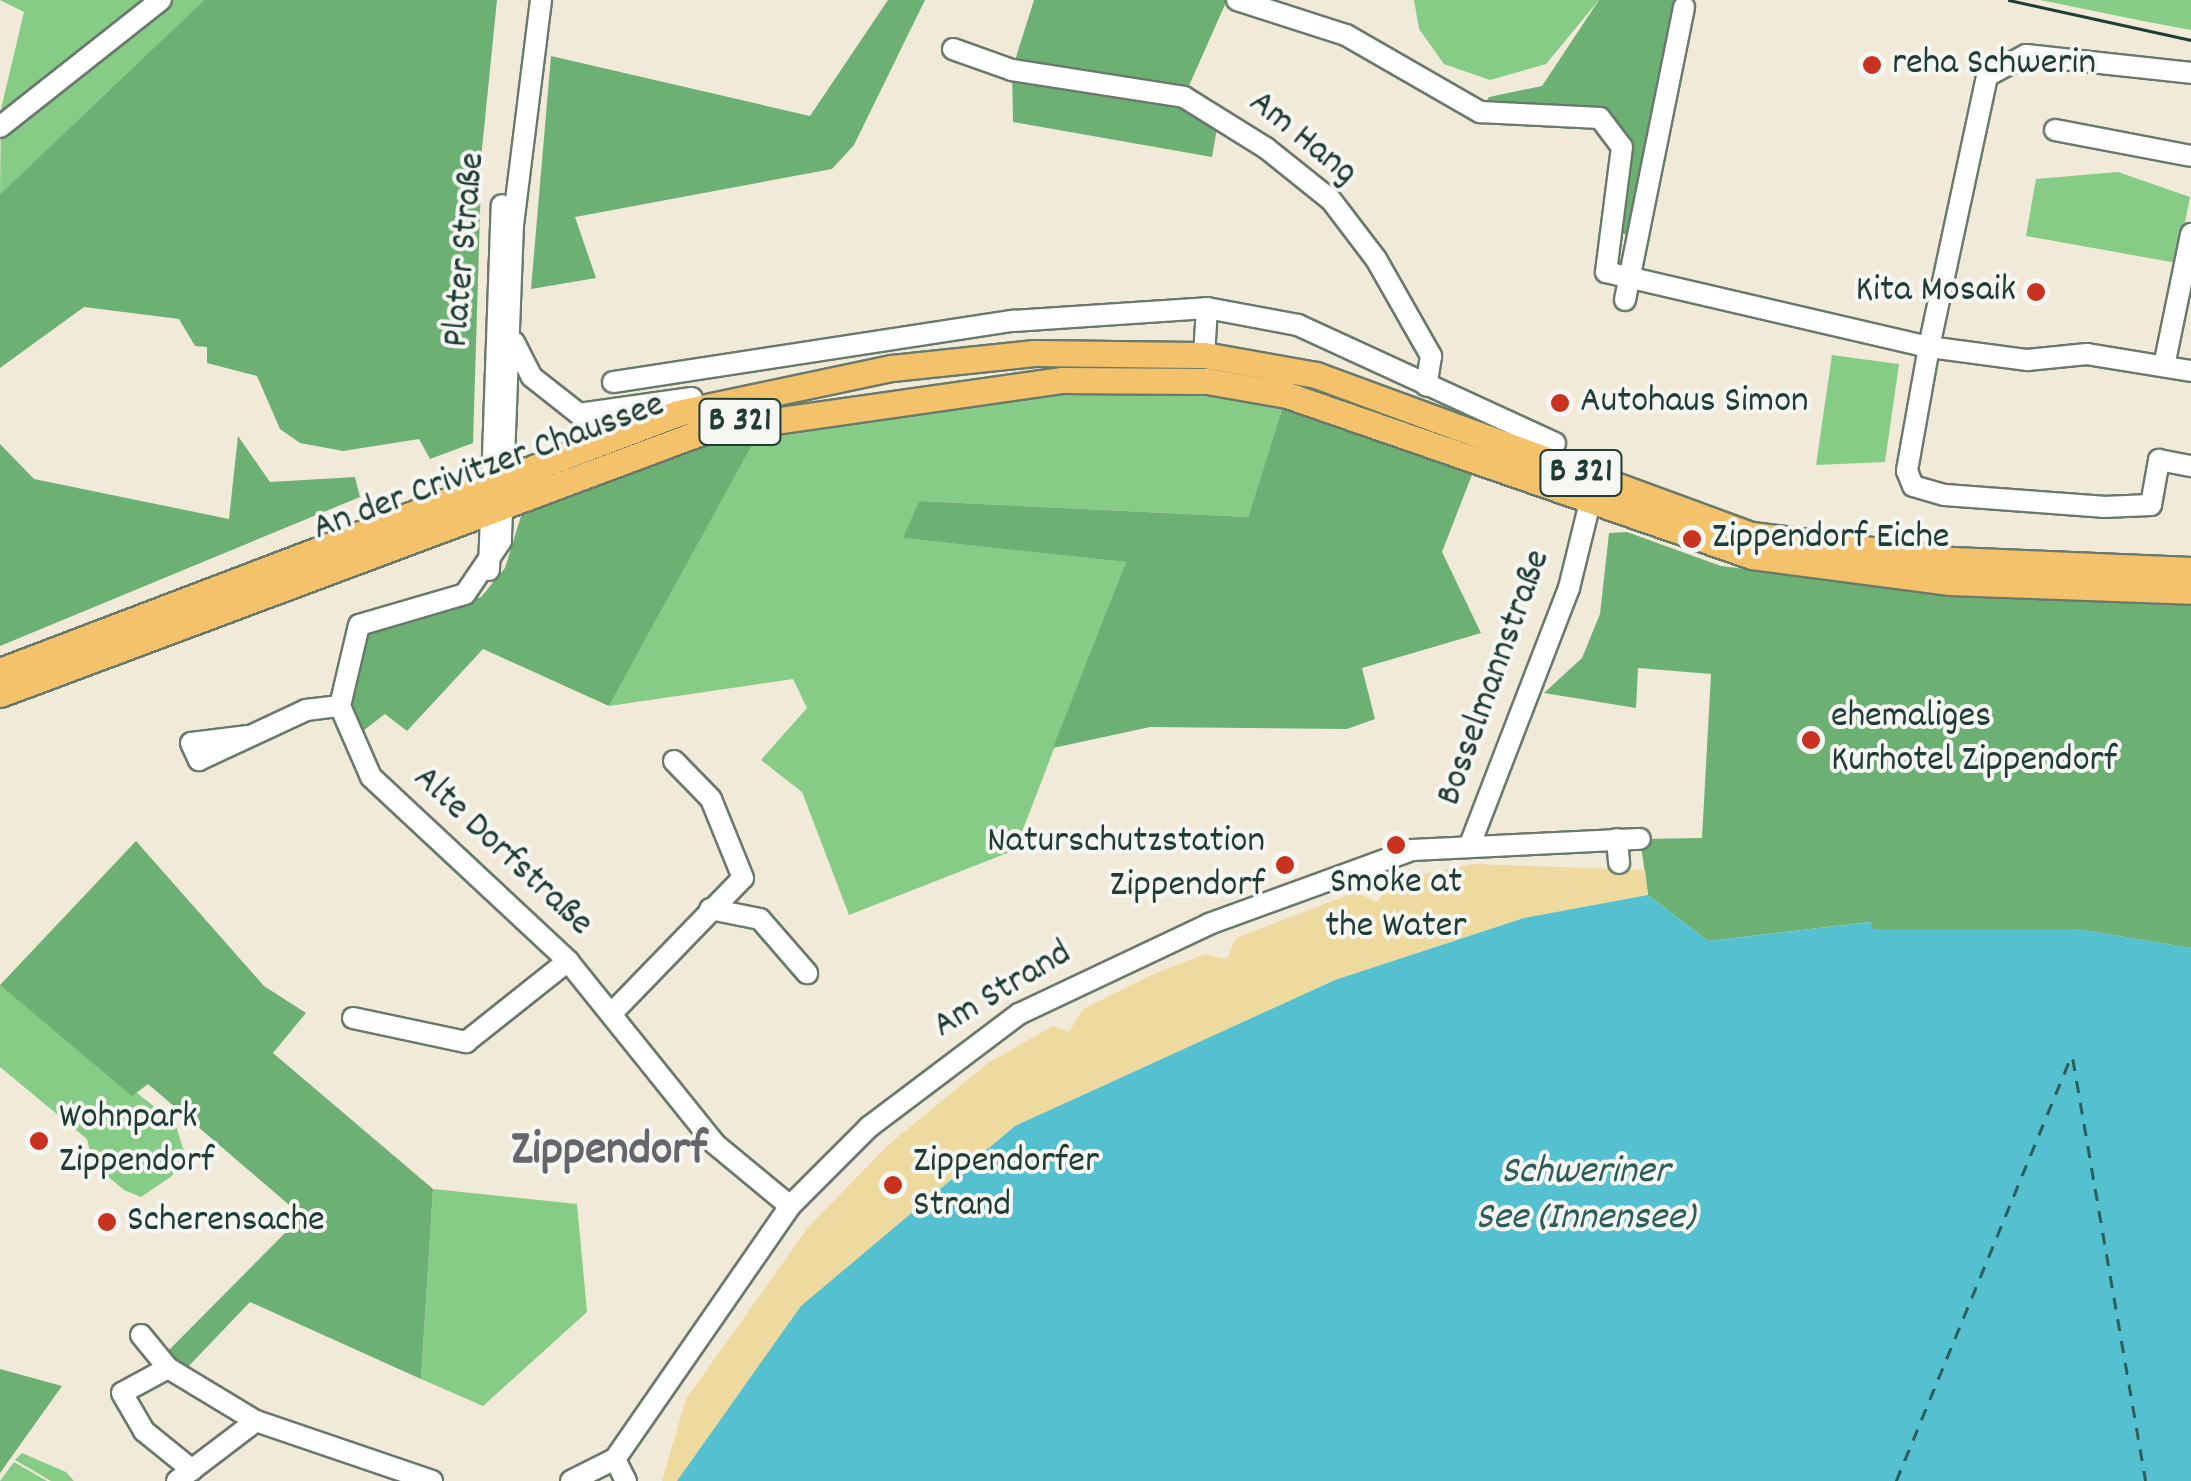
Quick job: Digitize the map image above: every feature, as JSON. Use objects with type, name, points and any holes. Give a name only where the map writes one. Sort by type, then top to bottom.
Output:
[{"type":"main road","name":"An der Crivitzer Chaussee","points":[[0,694],[730,398],[892,368],[1034,353],[1204,355],[1354,386],[1752,556],[1967,583],[2191,591]]},
{"type":"main road","name":"An der Crivitzer Chaussee","points":[[0,672],[497,490],[757,419],[1123,378],[1287,395],[1752,535],[1970,562],[2191,570]]},
{"type":"street","points":[[0,127],[162,0]]},
{"type":"street","name":"Plater Straße","points":[[497,490],[497,253],[528,0]]},
{"type":"street","name":"Plater Straße","points":[[497,490],[510,333],[515,204],[541,0]]},
{"type":"street","points":[[1237,0],[1346,36],[1480,112],[1600,118],[1622,147],[1606,272],[1928,347],[2191,371]]},
{"type":"street","points":[[1625,300],[1638,278],[1684,7]]},
{"type":"street","name":"Am Hang","points":[[953,49],[1012,70],[1184,98],[1266,148],[1331,200],[1376,259],[1432,356],[1426,386]]},
{"type":"street","points":[[2191,73],[2026,55],[1986,76],[1928,347],[1907,471],[1914,486],[2033,506],[2150,505],[2159,460],[2191,466]]},
{"type":"street","points":[[2055,130],[2191,156]]},
{"type":"street","points":[[2164,366],[2191,234]]},
{"type":"street","points":[[1204,355],[1207,308]]},
{"type":"street","name":"An der Crivitzer Chaussee","points":[[612,382],[1032,319],[1207,308],[1298,325],[1426,386]]},
{"type":"street","name":"B 321","points":[[510,333],[550,396],[597,416],[892,368]]},
{"type":"street","points":[[1426,386],[1554,442]]},
{"type":"street","points":[[248,736],[340,706],[359,626],[456,598],[489,571],[497,490]]},
{"type":"street","name":"Bosselmannstraße","points":[[1471,842],[1593,490]]},
{"type":"street","name":"Alte Dorfstraße","points":[[340,706],[371,777],[568,961],[614,1012],[721,1150],[790,1206]]},
{"type":"street","points":[[674,761],[711,799],[760,919],[807,972]]},
{"type":"street","points":[[1617,839],[1618,863]]},
{"type":"street","name":"Am Strand","points":[[615,1458],[790,1206],[868,1127],[1020,1014],[1294,889],[1412,850],[1471,842],[1640,840]]},
{"type":"street","points":[[614,1012],[743,878]]},
{"type":"street","points":[[710,910],[760,919]]},
{"type":"street","points":[[354,1018],[466,1042],[568,961]]},
{"type":"street","points":[[142,1335],[168,1368],[256,1420],[404,1478],[432,1481]]},
{"type":"street","points":[[168,1368],[122,1393],[144,1430],[185,1476],[256,1420]]},
{"type":"street","points":[[571,1481],[615,1458],[626,1481]]},
{"type":"green space","points":[[0,0],[204,0],[0,194],[1,109],[24,12]]},
{"type":"green space","points":[[204,0],[497,0],[482,149],[473,443],[430,459],[419,439],[343,451],[300,443],[280,429],[257,376],[207,363],[207,347],[195,346],[179,319],[84,307],[0,368],[0,194]]},
{"type":"green space","points":[[888,0],[925,0],[854,145],[832,169],[575,217],[596,278],[531,289],[551,56],[810,116]]},
{"type":"green space","points":[[1034,0],[1227,0],[1184,97],[1219,117],[1212,157],[1013,122],[1012,70]]},
{"type":"green space","points":[[1414,0],[1599,0],[1546,64],[1490,80],[1444,64],[1419,29]]},
{"type":"green space","points":[[1599,0],[1679,0],[1637,240],[1607,226],[1622,147],[1600,118],[1480,112],[1489,97],[1542,86]]},
{"type":"green space","points":[[2040,0],[2191,0],[2191,30],[2143,21]]},
{"type":"green space","points":[[2118,172],[2190,197],[2177,263],[2026,236],[2036,179]]},
{"type":"green space","points":[[1832,355],[1899,364],[1885,462],[1816,465]]},
{"type":"green space","points":[[1063,388],[1204,389],[1284,403],[1248,517],[919,501],[904,538],[1126,562],[1015,850],[849,915],[802,792],[761,760],[807,708],[793,679],[609,706],[761,429]]},
{"type":"green space","points":[[1284,403],[1475,467],[1442,552],[1481,633],[1362,668],[1375,719],[1347,729],[1150,727],[1053,748],[1126,562],[903,538],[919,501],[1248,517]]},
{"type":"green space","points":[[761,429],[609,706],[483,649],[407,731],[385,714],[359,734],[347,694],[358,643],[370,630],[481,597],[505,568],[521,516],[543,495]]},
{"type":"green space","points":[[238,436],[270,482],[355,477],[360,497],[0,646],[0,444],[34,479],[229,519]]},
{"type":"green space","points":[[1627,532],[1721,566],[1956,595],[2191,603],[2191,948],[2077,929],[1873,929],[1870,922],[1708,941],[1648,895],[1640,839],[1702,838],[1711,674],[1638,668],[1636,708],[1544,693],[1582,658],[1600,614],[1609,533]]},
{"type":"green space","points":[[136,841],[264,986],[306,1013],[273,1053],[433,1189],[421,1379],[250,1302],[184,1371],[165,1354],[302,1216],[148,1084],[132,1096],[0,985]]},
{"type":"green space","points":[[0,985],[175,1123],[184,1151],[172,1176],[141,1197],[124,1190],[93,1164],[87,1139],[0,1067]]},
{"type":"green space","points":[[433,1189],[577,1204],[587,1312],[483,1406],[421,1379]]},
{"type":"green space","points":[[0,1369],[62,1386],[0,1473]]},
{"type":"green space","points":[[22,1453],[66,1472],[74,1481],[51,1481],[15,1460]]},
{"type":"green space","points":[[14,1462],[47,1481],[0,1481]]},
{"type":"sand","name":"Zippendorfer Strand","points":[[1473,864],[1645,870],[1648,895],[1524,918],[1335,980],[1015,1126],[864,1253],[677,1481],[662,1481],[686,1399],[807,1229],[887,1146],[988,1063],[1053,1026],[1069,1032],[1083,1009],[1156,973],[1205,954],[1227,959],[1236,938],[1356,892],[1377,902],[1394,880]]},
{"type":"water","name":"Schweriner See (Innensee)","points":[[1648,895],[1708,941],[1871,922],[1873,929],[2077,929],[2191,948],[2191,1481],[677,1481],[801,1306],[1015,1126],[1335,980],[1524,918]]},
{"type":"ferry route","points":[[1896,1481],[2072,1055]]},
{"type":"ferry route","points":[[2073,1059],[2146,1481]]},
{"type":"tram line","points":[[2009,0],[2191,40]]},
{"type":"place","name":"reha Schwerin","points":[[1872,65]]},
{"type":"place","name":"Kita Mosaik","points":[[2036,292]]},
{"type":"place","name":"Autohaus Simon","points":[[1560,403]]},
{"type":"place","name":"Zippendorf Eiche","points":[[1692,539]]},
{"type":"place","name":"ehemaliges Kurhotel Zippendorf","points":[[1811,740]]},
{"type":"place","name":"Smoke at the Water","points":[[1396,845]]},
{"type":"place","name":"Naturschutzstation Zippendorf","points":[[1285,865]]},
{"type":"place","name":"Wohnpark Zippendorf","points":[[39,1141]]},
{"type":"place","name":"Zippendorfer Strand","points":[[893,1185]]},
{"type":"place","name":"Scherensache","points":[[107,1222]]},
{"type":"district","name":"Zippendorf","points":[[609,1153]]}]
